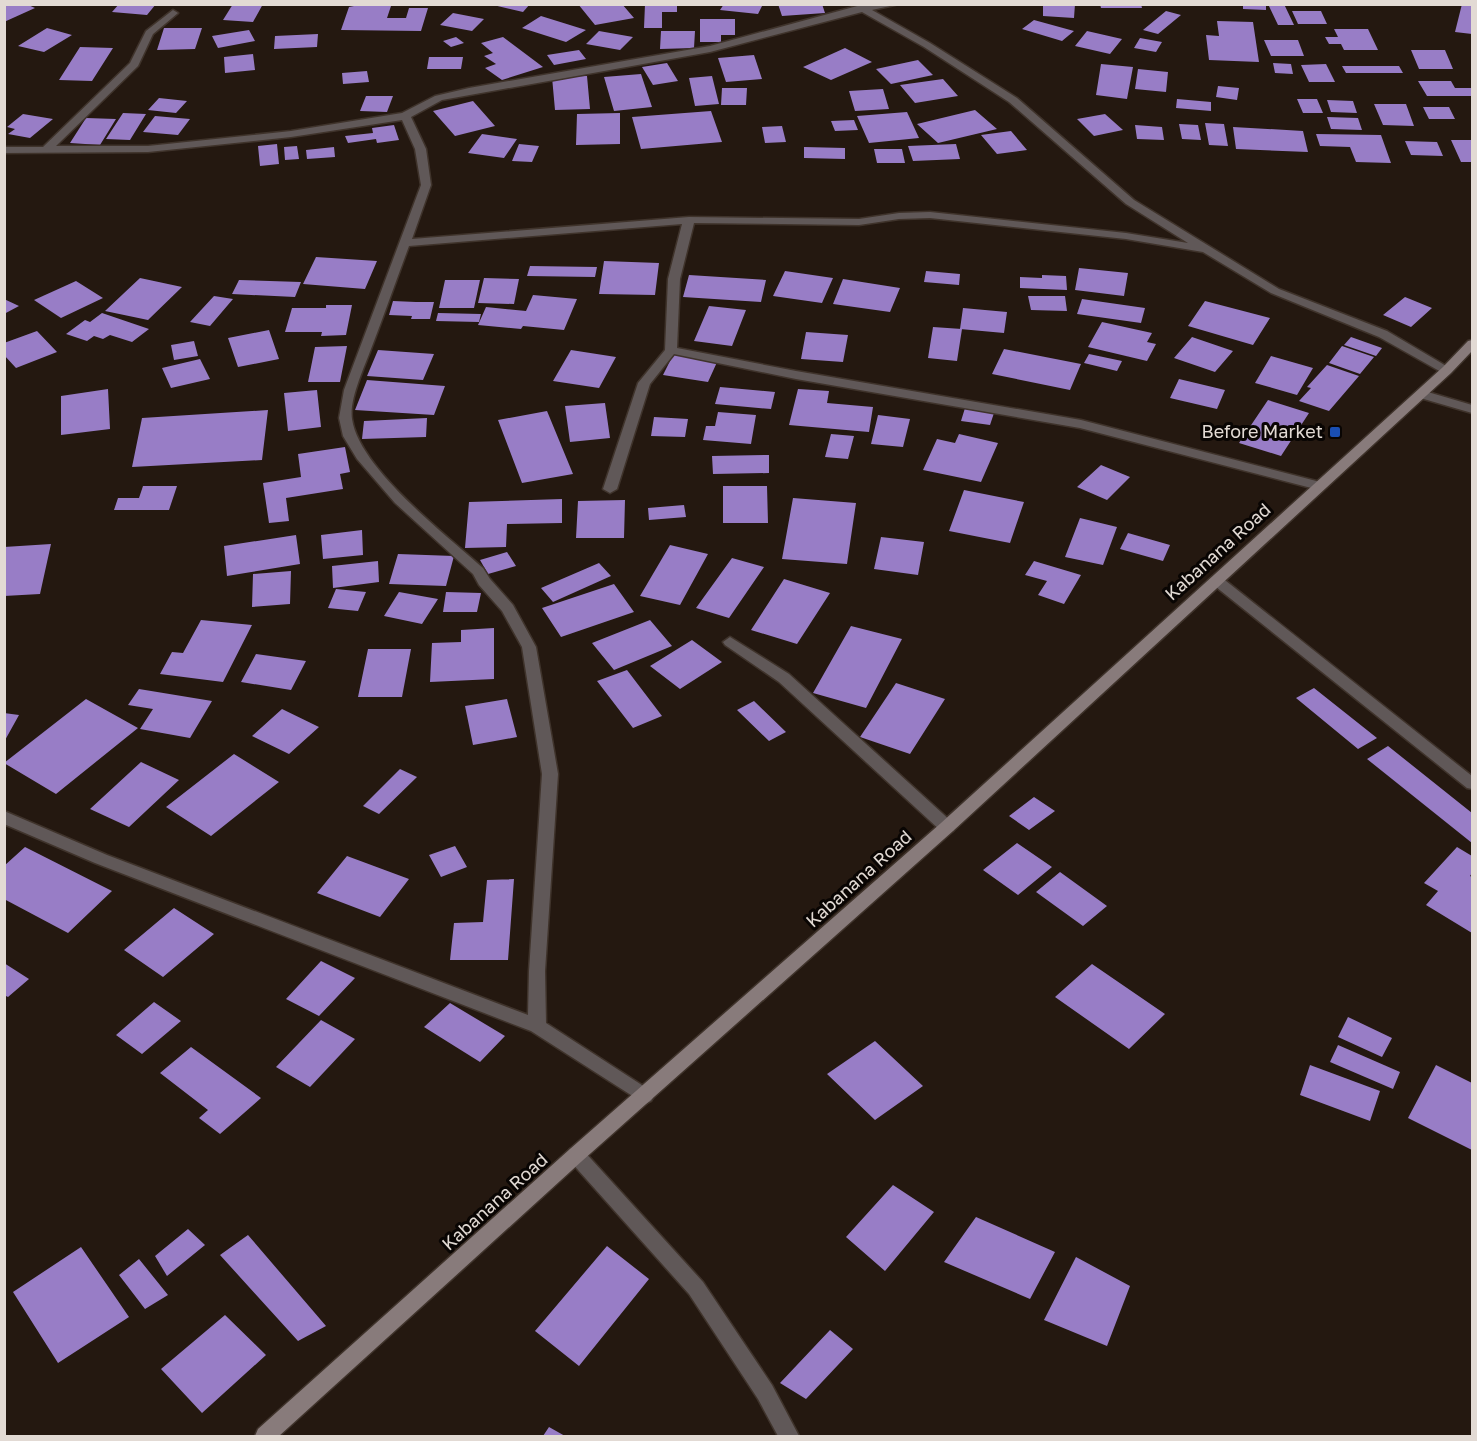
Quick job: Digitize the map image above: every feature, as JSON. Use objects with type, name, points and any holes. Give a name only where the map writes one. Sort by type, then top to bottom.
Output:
[{"type":"street","points":[[4,150],[148,149],[291,135],[405,116],[439,98],[469,91],[710,49],[859,7],[895,4]]},
{"type":"street","points":[[859,7],[927,45],[1013,100],[1130,202],[1206,249],[1275,291],[1383,334],[1448,370]]},
{"type":"street","points":[[46,150],[134,64],[149,33],[173,13]]},
{"type":"street","points":[[405,116],[419,139],[425,162],[426,185],[350,390],[345,419],[353,442],[393,495],[478,571],[484,582],[508,608],[529,647],[550,774],[537,971],[537,1026]]},
{"type":"street","points":[[406,243],[689,220],[859,222],[899,216],[930,215],[1126,236],[1206,249]]},
{"type":"street","points":[[609,489],[644,383],[671,350],[674,279],[689,220]]},
{"type":"street","name":"Kabanana Road","points":[[265,1437],[576,1155],[947,827],[1448,370],[1473,344]]},
{"type":"street","points":[[671,350],[796,375],[1081,424],[1319,486]]},
{"type":"street","points":[[1421,394],[1473,409]]},
{"type":"street","points":[[1216,580],[1473,784]]},
{"type":"street","points":[[730,642],[784,678],[947,827]]},
{"type":"street","points":[[4,818],[101,859],[537,1026],[645,1096]]},
{"type":"street","points":[[576,1155],[696,1288],[765,1392],[789,1437]]},
{"type":"building","points":[[4,4],[26,4],[35,8],[4,22]]},
{"type":"building","points":[[119,4],[156,4],[147,15],[112,12]]},
{"type":"building","points":[[233,4],[263,4],[253,22],[223,20]]},
{"type":"building","points":[[489,4],[530,4],[523,12]]},
{"type":"building","points":[[578,4],[622,4],[634,18],[595,25]]},
{"type":"building","points":[[645,4],[677,4],[677,12],[662,12],[662,28],[644,28]]},
{"type":"building","points":[[724,4],[763,4],[758,14],[720,10]]},
{"type":"building","points":[[778,4],[822,4],[825,13],[782,16]]},
{"type":"building","points":[[1043,4],[1075,4],[1074,18],[1043,16]]},
{"type":"building","points":[[1100,4],[1141,4],[1142,8],[1101,8]]},
{"type":"building","points":[[1268,4],[1284,4],[1294,25],[1278,25]]},
{"type":"building","points":[[1462,4],[1472,4],[1472,34],[1455,32]]},
{"type":"building","points":[[1243,5],[1266,5],[1266,10],[1243,9]]},
{"type":"building","points":[[391,6],[387,18],[406,18],[409,8],[428,8],[421,31],[341,30],[349,7]]},
{"type":"building","points":[[1166,11],[1181,15],[1158,34],[1143,30]]},
{"type":"building","points":[[1292,11],[1321,11],[1327,24],[1298,24]]},
{"type":"building","points":[[453,13],[484,19],[472,31],[440,25]]},
{"type":"building","points":[[541,16],[586,30],[566,42],[522,28]]},
{"type":"building","points":[[700,19],[735,19],[735,35],[721,35],[721,42],[700,42]]},
{"type":"building","points":[[1034,20],[1074,31],[1062,41],[1022,29]]},
{"type":"building","points":[[1217,21],[1253,22],[1259,62],[1209,60],[1206,35],[1219,36]]},
{"type":"building","points":[[47,28],[72,35],[44,52],[18,46]]},
{"type":"building","points":[[164,28],[202,28],[195,49],[157,50]]},
{"type":"building","points":[[1334,29],[1368,29],[1378,50],[1344,50],[1341,44],[1329,44],[1325,37],[1338,37]]},
{"type":"building","points":[[249,30],[255,41],[218,48],[212,36]]},
{"type":"building","points":[[599,31],[633,37],[620,50],[586,44]]},
{"type":"building","points":[[661,31],[695,31],[694,48],[660,49]]},
{"type":"building","points":[[1087,31],[1122,39],[1110,54],[1075,46]]},
{"type":"building","points":[[318,34],[317,47],[274,49],[275,36]]},
{"type":"building","points":[[456,37],[464,43],[451,47],[443,41]]},
{"type":"building","points":[[503,37],[543,67],[502,80],[485,68],[496,64],[484,56],[493,53],[481,43]]},
{"type":"building","points":[[1140,38],[1162,42],[1156,52],[1134,48]]},
{"type":"building","points":[[1264,40],[1298,40],[1304,56],[1271,56]]},
{"type":"building","points":[[80,47],[113,48],[92,81],[59,80]]},
{"type":"building","points":[[845,48],[872,62],[831,80],[803,67]]},
{"type":"building","points":[[579,50],[586,59],[554,65],[547,55]]},
{"type":"building","points":[[1411,50],[1445,50],[1453,69],[1419,69]]},
{"type":"building","points":[[253,54],[255,70],[225,73],[224,57]]},
{"type":"building","points":[[754,55],[762,79],[726,82],[718,58]]},
{"type":"building","points":[[429,57],[463,57],[461,69],[427,69]]},
{"type":"building","points":[[918,60],[933,75],[891,84],[876,69]]},
{"type":"building","points":[[667,63],[678,81],[653,85],[642,67]]},
{"type":"building","points":[[1273,63],[1291,64],[1293,74],[1275,73]]},
{"type":"building","points":[[1101,64],[1133,67],[1127,99],[1096,95]]},
{"type":"building","points":[[1326,64],[1335,82],[1309,82],[1301,65]]},
{"type":"building","points":[[1342,66],[1399,66],[1403,73],[1346,73]]},
{"type":"building","points":[[1138,69],[1168,72],[1166,92],[1135,89]]},
{"type":"building","points":[[367,71],[369,82],[343,84],[342,73]]},
{"type":"building","points":[[641,74],[652,107],[614,111],[604,77]]},
{"type":"building","points":[[587,76],[590,109],[555,110],[552,77]]},
{"type":"building","points":[[712,76],[719,104],[695,106],[689,78]]},
{"type":"building","points":[[943,79],[958,96],[915,103],[900,85]]},
{"type":"building","points":[[1418,81],[1451,81],[1455,88],[1472,88],[1472,96],[1427,96]]},
{"type":"building","points":[[1218,86],[1239,88],[1237,100],[1216,97]]},
{"type":"building","points":[[722,88],[747,88],[746,105],[721,105]]},
{"type":"building","points":[[883,89],[889,109],[855,111],[849,91]]},
{"type":"building","points":[[366,96],[393,96],[387,112],[360,111]]},
{"type":"building","points":[[159,98],[187,101],[176,113],[148,110]]},
{"type":"building","points":[[1177,99],[1211,102],[1211,111],[1176,108]]},
{"type":"building","points":[[1297,99],[1317,99],[1323,113],[1303,113]]},
{"type":"building","points":[[1327,100],[1353,101],[1357,113],[1331,112]]},
{"type":"building","points":[[473,101],[495,126],[455,136],[433,111]]},
{"type":"building","points":[[1374,104],[1406,104],[1414,126],[1383,125]]},
{"type":"building","points":[[1423,107],[1449,107],[1455,119],[1429,119]]},
{"type":"building","points":[[975,110],[997,129],[938,143],[917,124]]},
{"type":"building","points":[[711,111],[722,142],[641,149],[632,117]]},
{"type":"building","points":[[907,112],[919,138],[869,143],[857,116]]},
{"type":"building","points":[[123,113],[146,114],[130,140],[106,139]]},
{"type":"building","points":[[620,113],[620,144],[576,145],[577,114]]},
{"type":"building","points":[[23,114],[53,119],[30,138],[8,134],[15,129],[7,127]]},
{"type":"building","points":[[1105,114],[1123,130],[1094,136],[1077,119]]},
{"type":"building","points":[[155,116],[190,119],[178,135],[143,132]]},
{"type":"building","points":[[1327,117],[1358,118],[1362,130],[1331,129]]},
{"type":"building","points":[[86,118],[116,119],[100,145],[70,143]]},
{"type":"building","points":[[854,120],[858,130],[835,131],[831,121]]},
{"type":"building","points":[[1205,123],[1224,124],[1228,146],[1209,145]]},
{"type":"building","points":[[1179,124],[1198,125],[1201,140],[1182,139]]},
{"type":"building","points":[[394,125],[399,140],[377,143],[376,139],[348,143],[345,136],[373,133],[372,128]]},
{"type":"building","points":[[1135,125],[1162,127],[1164,140],[1137,139]]},
{"type":"building","points":[[782,126],[786,142],[765,143],[762,127]]},
{"type":"building","points":[[1233,127],[1303,131],[1308,152],[1236,149]]},
{"type":"building","points":[[1011,131],[1027,150],[997,154],[981,135]]},
{"type":"building","points":[[482,134],[517,139],[504,158],[468,153]]},
{"type":"building","points":[[1316,134],[1381,135],[1391,163],[1356,162],[1350,147],[1320,146]]},
{"type":"building","points":[[1451,140],[1472,140],[1472,162],[1461,162]]},
{"type":"building","points":[[1405,141],[1437,142],[1443,156],[1411,155]]},
{"type":"building","points":[[277,144],[279,164],[260,166],[258,146]]},
{"type":"building","points":[[519,144],[539,146],[532,162],[512,161]]},
{"type":"building","points":[[956,144],[960,159],[913,161],[908,146]]},
{"type":"building","points":[[297,146],[299,159],[285,160],[284,147]]},
{"type":"building","points":[[334,147],[335,157],[307,159],[306,150]]},
{"type":"building","points":[[804,147],[845,148],[845,159],[804,158]]},
{"type":"building","points":[[874,149],[902,149],[905,163],[877,163]]},
{"type":"building","points":[[316,257],[377,261],[365,289],[303,284]]},
{"type":"building","points":[[604,261],[659,263],[655,295],[599,294]]},
{"type":"building","points":[[530,266],[597,267],[595,277],[527,276]]},
{"type":"building","points":[[1079,268],[1128,273],[1124,296],[1075,290]]},
{"type":"building","points":[[785,271],[833,278],[822,303],[773,296]]},
{"type":"building","points":[[926,271],[960,274],[959,285],[924,282]]},
{"type":"building","points":[[689,275],[766,280],[761,302],[683,297]]},
{"type":"building","points":[[1042,275],[1066,276],[1067,290],[1020,288],[1020,277],[1042,278]]},
{"type":"building","points":[[140,278],[182,287],[148,320],[105,311]]},
{"type":"building","points":[[484,278],[519,279],[514,304],[478,303]]},
{"type":"building","points":[[843,279],[900,288],[890,312],[833,304]]},
{"type":"building","points":[[239,280],[301,282],[295,297],[232,294]]},
{"type":"building","points":[[445,280],[480,280],[474,308],[439,308]]},
{"type":"building","points":[[76,281],[103,298],[61,318],[34,300]]},
{"type":"building","points":[[533,295],[577,299],[564,330],[478,325],[486,307],[526,311]]},
{"type":"building","points":[[214,296],[233,299],[210,326],[190,322]]},
{"type":"building","points":[[1028,296],[1065,296],[1067,311],[1031,310]]},
{"type":"building","points":[[1405,297],[1432,308],[1411,327],[1383,315]]},
{"type":"building","points":[[4,299],[19,306],[4,314]]},
{"type":"building","points":[[1082,299],[1145,308],[1141,323],[1077,314]]},
{"type":"building","points":[[393,301],[434,302],[430,319],[411,319],[412,316],[389,315]]},
{"type":"building","points":[[1205,301],[1270,318],[1253,345],[1188,326]]},
{"type":"building","points":[[326,305],[352,305],[346,335],[321,336],[322,332],[285,332],[292,308],[326,308]]},
{"type":"building","points":[[709,306],[746,310],[732,346],[694,341]]},
{"type":"building","points":[[963,308],[1007,312],[1004,333],[960,329]]},
{"type":"building","points":[[102,313],[149,329],[132,342],[110,335],[103,339],[94,336],[87,341],[66,334],[85,320],[90,322]]},
{"type":"building","points":[[438,313],[481,314],[479,322],[436,321]]},
{"type":"building","points":[[1102,322],[1152,333],[1147,342],[1156,344],[1147,361],[1088,347]]},
{"type":"building","points":[[933,327],[962,329],[957,361],[928,358]]},
{"type":"building","points":[[269,330],[279,359],[238,367],[228,338]]},
{"type":"building","points":[[37,331],[57,352],[16,368],[4,355],[4,343]]},
{"type":"building","points":[[806,332],[848,335],[843,362],[801,359]]},
{"type":"building","points":[[1192,337],[1233,351],[1215,372],[1174,358]]},
{"type":"building","points":[[1351,337],[1382,348],[1376,356],[1344,345]]},
{"type":"building","points":[[194,341],[198,356],[174,360],[171,345]]},
{"type":"building","points":[[347,346],[340,382],[308,382],[315,347]]},
{"type":"building","points":[[1342,346],[1374,357],[1360,374],[1329,363]]},
{"type":"building","points":[[1004,349],[1081,364],[1070,390],[992,374]]},
{"type":"building","points":[[378,350],[434,354],[423,380],[367,376]]},
{"type":"building","points":[[571,350],[616,357],[599,388],[553,381]]},
{"type":"building","points":[[674,353],[718,360],[708,382],[663,375]]},
{"type":"building","points":[[1089,354],[1122,361],[1117,371],[1084,363]]},
{"type":"building","points":[[1271,356],[1313,368],[1297,395],[1255,383]]},
{"type":"building","points":[[200,359],[210,379],[171,388],[162,368]]},
{"type":"building","points":[[1327,365],[1359,376],[1329,411],[1299,401],[1311,388],[1307,387]]},
{"type":"building","points":[[1179,379],[1225,390],[1217,409],[1170,398]]},
{"type":"building","points":[[367,380],[445,386],[434,415],[355,410]]},
{"type":"building","points":[[720,387],[775,392],[771,409],[715,404]]},
{"type":"building","points":[[108,389],[110,429],[61,435],[61,396]]},
{"type":"building","points":[[798,389],[829,391],[827,403],[873,407],[869,432],[789,425]]},
{"type":"building","points":[[317,390],[321,427],[288,431],[284,393]]},
{"type":"building","points":[[1268,400],[1309,413],[1281,456],[1239,443]]},
{"type":"building","points":[[605,403],[610,438],[570,442],[565,406]]},
{"type":"building","points":[[965,408],[994,413],[990,425],[961,421]]},
{"type":"building","points":[[268,410],[262,460],[132,467],[142,418]]},
{"type":"building","points":[[547,411],[573,474],[522,483],[498,420]]},
{"type":"building","points":[[718,412],[756,415],[751,444],[703,440],[706,426],[715,426]]},
{"type":"building","points":[[878,415],[910,419],[903,447],[871,444]]},
{"type":"building","points":[[654,417],[688,419],[685,437],[651,436]]},
{"type":"building","points":[[427,418],[426,437],[362,439],[364,421]]},
{"type":"building","points":[[831,434],[854,436],[848,459],[825,457]]},
{"type":"building","points":[[959,434],[998,443],[981,482],[923,470],[937,439],[955,443]]},
{"type":"building","points":[[345,447],[350,472],[340,474],[343,489],[286,498],[289,521],[269,523],[263,483],[301,477],[298,454]]},
{"type":"building","points":[[769,455],[769,473],[713,474],[712,456]]},
{"type":"building","points":[[1101,465],[1130,477],[1107,500],[1077,487]]},
{"type":"building","points":[[143,486],[177,486],[169,510],[114,510],[118,498],[139,498]]},
{"type":"building","points":[[723,486],[767,486],[768,523],[723,523]]},
{"type":"building","points":[[964,490],[1024,502],[1010,543],[949,531]]},
{"type":"building","points":[[793,498],[856,503],[847,564],[782,559]]},
{"type":"building","points":[[562,499],[562,523],[507,524],[506,547],[465,548],[469,502]]},
{"type":"building","points":[[625,500],[624,538],[576,538],[578,501]]},
{"type":"building","points":[[684,505],[686,517],[649,520],[648,508]]},
{"type":"building","points":[[1080,518],[1117,527],[1103,565],[1065,557]]},
{"type":"building","points":[[362,530],[363,555],[323,559],[321,535]]},
{"type":"building","points":[[1128,533],[1170,545],[1163,561],[1120,549]]},
{"type":"building","points":[[296,535],[300,564],[227,576],[224,546]]},
{"type":"building","points":[[881,537],[924,542],[918,575],[874,569]]},
{"type":"building","points":[[51,544],[40,594],[4,596],[4,547]]},
{"type":"building","points":[[670,545],[708,554],[680,605],[640,596]]},
{"type":"building","points":[[507,552],[516,566],[488,574],[480,560]]},
{"type":"building","points":[[398,554],[454,556],[446,586],[389,584]]},
{"type":"building","points":[[732,558],[764,567],[729,618],[696,608]]},
{"type":"building","points":[[378,561],[379,582],[333,588],[332,566]]},
{"type":"building","points":[[1034,561],[1081,575],[1064,604],[1038,595],[1047,581],[1025,575]]},
{"type":"building","points":[[599,563],[611,576],[553,602],[541,588]]},
{"type":"building","points":[[291,571],[290,604],[252,607],[253,574]]},
{"type":"building","points":[[784,579],[830,593],[797,644],[751,630]]},
{"type":"building","points":[[614,584],[634,612],[561,637],[542,608]]},
{"type":"building","points":[[336,589],[366,592],[358,611],[328,608]]},
{"type":"building","points":[[399,592],[438,599],[422,624],[384,616]]},
{"type":"building","points":[[446,592],[481,593],[477,612],[443,612]]},
{"type":"building","points":[[201,620],[252,625],[223,682],[160,674],[172,652],[183,653]]},
{"type":"building","points":[[650,620],[672,646],[614,670],[592,643]]},
{"type":"building","points":[[851,626],[902,639],[866,708],[813,693]]},
{"type":"building","points":[[494,628],[494,679],[430,682],[432,643],[461,642],[461,630]]},
{"type":"building","points":[[692,640],[722,662],[680,689],[650,666]]},
{"type":"building","points":[[368,649],[411,649],[402,697],[358,697]]},
{"type":"building","points":[[256,654],[306,661],[291,690],[241,682]]},
{"type":"building","points":[[627,670],[662,716],[633,728],[597,681]]},
{"type":"building","points":[[896,683],[945,699],[910,754],[860,737]]},
{"type":"building","points":[[1314,688],[1377,738],[1358,749],[1296,698]]},
{"type":"building","points":[[139,689],[212,701],[190,738],[140,729],[153,709],[128,705]]},
{"type":"building","points":[[86,699],[138,728],[56,794],[4,763]]},
{"type":"building","points":[[507,699],[517,737],[473,745],[465,706]]},
{"type":"building","points":[[754,701],[786,732],[769,741],[737,710]]},
{"type":"building","points":[[282,709],[319,727],[289,754],[252,736]]},
{"type":"building","points":[[4,713],[19,715],[4,742]]},
{"type":"building","points":[[1388,746],[1472,813],[1472,843],[1367,759]]},
{"type":"building","points":[[234,754],[279,782],[211,836],[166,807]]},
{"type":"building","points":[[141,762],[179,780],[129,827],[90,809]]},
{"type":"building","points":[[400,769],[417,777],[379,814],[363,806]]},
{"type":"building","points":[[1034,797],[1055,811],[1029,830],[1009,816]]},
{"type":"building","points":[[1017,843],[1052,867],[1018,895],[983,870]]},
{"type":"building","points":[[455,846],[467,867],[441,877],[429,855]]},
{"type":"building","points":[[25,847],[112,891],[68,933],[4,899],[4,866]]},
{"type":"building","points":[[1457,847],[1472,856],[1470,876],[1472,877],[1472,933],[1426,905],[1438,891],[1424,883]]},
{"type":"building","points":[[347,856],[409,879],[380,917],[317,893]]},
{"type":"building","points":[[1060,872],[1107,906],[1083,926],[1036,892]]},
{"type":"building","points":[[514,879],[508,960],[450,960],[454,923],[483,922],[487,880]]},
{"type":"building","points":[[174,908],[214,934],[163,977],[124,950]]},
{"type":"building","points":[[321,961],[355,978],[319,1016],[286,999]]},
{"type":"building","points":[[4,963],[29,979],[8,997],[4,995]]},
{"type":"building","points":[[1092,964],[1165,1014],[1129,1049],[1055,997]]},
{"type":"building","points":[[154,1002],[181,1021],[142,1054],[116,1035]]},
{"type":"building","points":[[450,1003],[505,1036],[480,1062],[424,1027]]},
{"type":"building","points":[[1348,1017],[1392,1038],[1382,1057],[1338,1037]]},
{"type":"building","points":[[321,1020],[355,1039],[310,1087],[276,1067]]},
{"type":"building","points":[[875,1041],[923,1086],[875,1120],[827,1074]]},
{"type":"building","points":[[1338,1045],[1400,1072],[1393,1089],[1330,1062]]},
{"type":"building","points":[[191,1047],[261,1098],[220,1134],[199,1118],[208,1110],[160,1073]]},
{"type":"building","points":[[1310,1065],[1380,1091],[1370,1121],[1300,1095]]},
{"type":"building","points":[[1436,1065],[1472,1083],[1472,1150],[1408,1118]]},
{"type":"building","points":[[893,1185],[934,1212],[885,1271],[846,1237]]},
{"type":"building","points":[[976,1217],[1055,1252],[1030,1299],[944,1262]]},
{"type":"building","points":[[188,1229],[205,1245],[167,1276],[155,1256]]},
{"type":"building","points":[[248,1235],[326,1326],[298,1341],[220,1255]]},
{"type":"building","points":[[607,1246],[649,1279],[579,1366],[535,1331]]},
{"type":"building","points":[[81,1247],[129,1317],[58,1363],[13,1292]]},
{"type":"building","points":[[1076,1257],[1130,1286],[1107,1346],[1044,1320]]},
{"type":"building","points":[[139,1259],[168,1295],[145,1309],[119,1275]]},
{"type":"building","points":[[225,1315],[266,1355],[202,1413],[161,1369]]},
{"type":"building","points":[[830,1330],[853,1349],[806,1399],[780,1383]]},
{"type":"building","points":[[549,1427],[565,1436],[543,1436]]},
{"type":"place","name":"Before Market","points":[[1335,432]]}]
